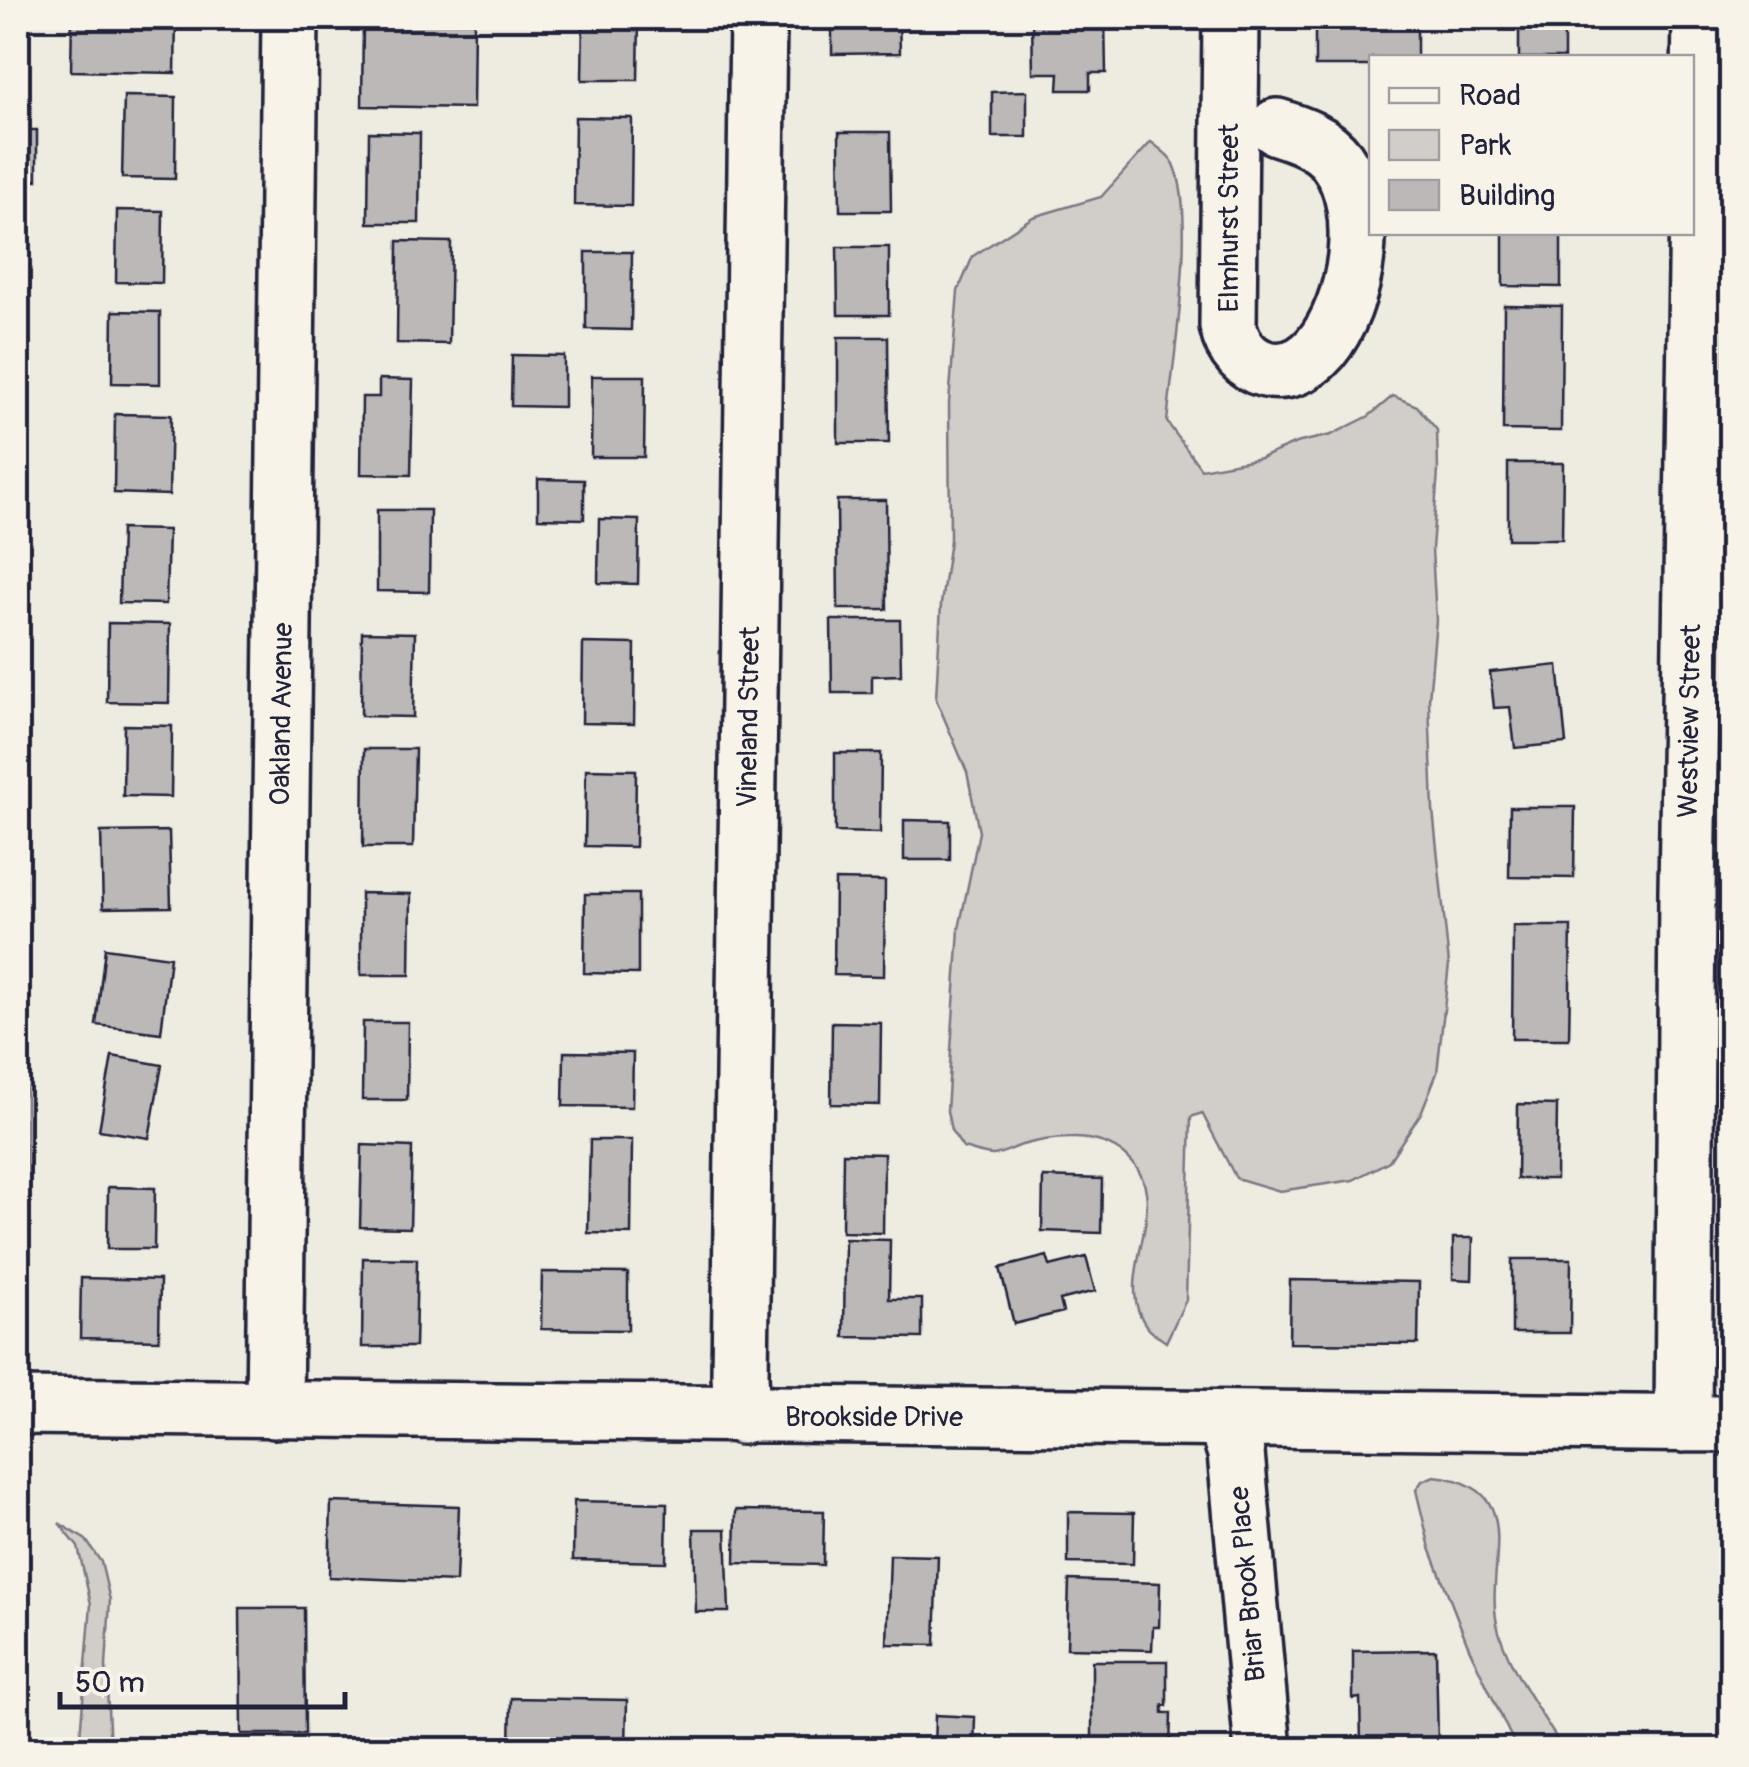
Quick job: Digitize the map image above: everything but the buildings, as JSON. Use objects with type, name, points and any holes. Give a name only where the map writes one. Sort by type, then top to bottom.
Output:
[{"type":"street","name":"Oakland Avenue","points":[[274,1410],[290,18]]},
{"type":"street","name":"Vineland Street","points":[[742,1416],[758,18]]},
{"type":"street","name":"Elmhurst Street","points":[[1231,18],[1228,326],[1244,357],[1260,370],[1278,371],[1299,366],[1320,349],[1346,303],[1358,232],[1351,185],[1335,157],[1310,139],[1278,127]]},
{"type":"street","name":"Westview Street","points":[[1701,18],[1709,891],[1707,1424]]},
{"type":"street","name":"Brookside Drive","points":[[18,1406],[1707,1424]]},
{"type":"street","name":"Briar Brook Place","points":[[1225,1419],[1236,1454],[1263,1750]]},
{"type":"green space","points":[[1151,142],[1174,164],[1183,218],[1181,290],[1167,422],[1201,469],[1261,458],[1296,443],[1331,435],[1369,416],[1393,396],[1417,406],[1437,430],[1432,549],[1436,620],[1429,700],[1433,810],[1449,964],[1437,1073],[1421,1113],[1389,1161],[1353,1180],[1280,1191],[1236,1178],[1202,1113],[1191,1117],[1186,1300],[1166,1342],[1148,1328],[1138,1308],[1135,1286],[1146,1195],[1140,1174],[1125,1155],[1102,1142],[1061,1138],[989,1155],[963,1148],[951,1130],[947,1111],[959,929],[979,832],[967,772],[936,699],[941,604],[950,540],[949,403],[958,291],[973,256],[1033,217],[1101,197]]},
{"type":"green space","points":[[18,633],[24,719],[28,1406],[18,1406]]},
{"type":"green space","points":[[1434,1476],[1465,1483],[1484,1496],[1494,1514],[1499,1632],[1525,1688],[1567,1749],[1520,1749],[1514,1743],[1469,1648],[1430,1548],[1416,1490],[1422,1481]]},
{"type":"green space","points":[[59,1523],[86,1540],[101,1562],[110,1600],[106,1666],[110,1749],[79,1749],[91,1604],[78,1547]]}]
